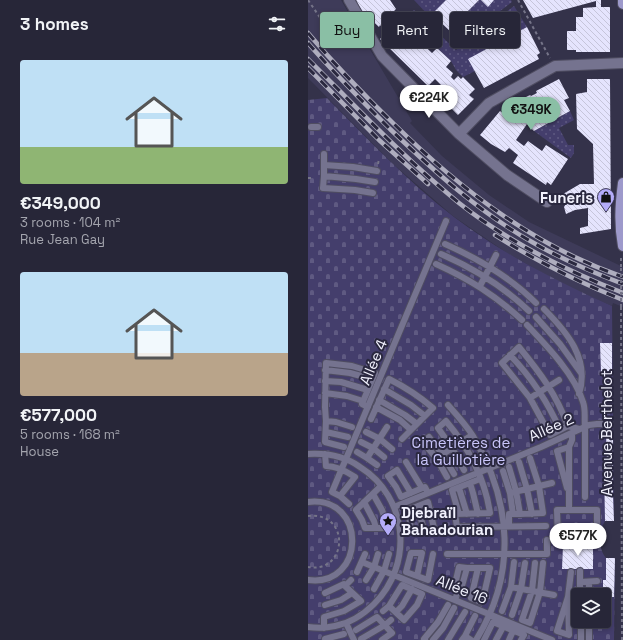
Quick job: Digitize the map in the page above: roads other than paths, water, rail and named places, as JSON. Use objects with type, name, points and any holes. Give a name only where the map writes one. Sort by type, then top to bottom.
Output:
[{"type":"main road","points":[[622,249],[619,214],[623,183]]},
{"type":"street","points":[[349,0],[382,56],[459,134],[507,175],[546,202]]},
{"type":"street","points":[[459,134],[489,102],[555,66],[623,63]]},
{"type":"lane","points":[[324,154],[323,188],[373,193]]},
{"type":"lane","points":[[324,165],[353,167],[377,171]]},
{"type":"lane","points":[[324,176],[375,182]]},
{"type":"lane","name":"Allée 4","points":[[340,496],[332,492],[446,221]]},
{"type":"lane","points":[[445,244],[477,259],[490,267],[515,284],[536,303]]},
{"type":"lane","points":[[441,254],[485,276],[529,310]]},
{"type":"lane","points":[[480,286],[496,255]]},
{"type":"lane","points":[[436,264],[480,286],[502,302],[522,320]]},
{"type":"lane","points":[[544,309],[572,340],[577,352],[583,382],[579,394]]},
{"type":"lane","points":[[536,317],[560,344],[582,374]]},
{"type":"lane","points":[[527,325],[558,360],[568,374],[584,403],[585,497]]},
{"type":"lane","points":[[568,426],[559,404],[549,386],[519,347],[502,363],[530,398],[550,435],[568,426],[579,430]]},
{"type":"lane","points":[[510,355],[540,392],[560,430]]},
{"type":"lane","points":[[344,447],[326,442],[325,370],[350,373],[372,379],[362,404],[368,407]]},
{"type":"lane","points":[[370,419],[389,378],[419,397],[433,408],[402,439]]},
{"type":"lane","points":[[530,398],[559,380]]},
{"type":"lane","points":[[325,381],[341,382],[368,390]]},
{"type":"lane","points":[[384,389],[411,405],[425,416]]},
{"type":"lane","points":[[325,393],[347,396],[363,401]]},
{"type":"lane","points":[[379,400],[406,415],[417,424]]},
{"type":"lane","points":[[448,405],[472,435],[489,468],[506,526]]},
{"type":"lane","points":[[376,407],[400,420],[411,430]]},
{"type":"lane","points":[[326,421],[336,422],[352,427]]},
{"type":"lane","points":[[464,470],[452,448],[438,428],[446,421],[462,442],[480,479],[488,501],[490,513],[455,514],[457,527],[546,526]]},
{"type":"lane","name":"Allée 2","points":[[382,510],[421,496],[585,427],[597,424],[610,424]]},
{"type":"lane","points":[[367,458],[387,427]]},
{"type":"lane","points":[[326,432],[348,437]]},
{"type":"lane","points":[[366,432],[380,439],[392,449]]},
{"type":"lane","points":[[569,510],[569,447],[572,440],[572,432]]},
{"type":"lane","points":[[437,459],[472,435]]},
{"type":"lane","points":[[447,477],[437,459],[423,442],[429,437],[443,455],[454,474]]},
{"type":"lane","points":[[361,442],[373,448],[384,457]]},
{"type":"lane","points":[[569,447],[556,451],[566,488],[569,488]]},
{"type":"lane","points":[[357,452],[377,465]]},
{"type":"lane","points":[[308,454],[325,454],[346,459],[360,466],[375,478],[394,506],[398,517],[401,541],[398,562],[394,575],[390,584],[375,603],[367,610],[340,625],[324,628],[308,627]]},
{"type":"lane","points":[[325,454],[326,466],[342,469],[355,477],[340,496],[350,504]]},
{"type":"lane","points":[[476,640],[500,587],[503,572],[506,526],[509,514],[543,513],[539,486],[530,458]]},
{"type":"lane","points":[[559,461],[569,459]]},
{"type":"lane","points":[[406,462],[422,488],[425,487],[428,493]]},
{"type":"lane","points":[[519,462],[527,489],[532,514]]},
{"type":"lane","points":[[509,467],[517,514]]},
{"type":"lane","points":[[561,469],[569,467]]},
{"type":"lane","points":[[503,471],[513,492]]},
{"type":"lane","points":[[459,514],[452,490],[480,479]]},
{"type":"lane","points":[[470,483],[478,514]]},
{"type":"lane","points":[[513,492],[552,483]]},
{"type":"lane","points":[[372,494],[382,510],[388,528],[365,528],[356,510],[372,494],[381,486]]},
{"type":"lane","points":[[412,492],[422,488]]},
{"type":"lane","points":[[459,488],[467,514]]},
{"type":"lane","points":[[421,496],[422,527]]},
{"type":"lane","points":[[308,502],[325,503],[335,507],[348,521],[352,531],[353,542],[348,560],[341,569],[325,579],[308,580]]},
{"type":"lane","points":[[364,502],[376,528]]},
{"type":"lane","points":[[411,528],[408,510],[428,502],[434,528]]},
{"type":"lane","points":[[557,510],[569,510],[597,510],[599,540],[558,540],[557,510]]},
{"type":"lane","points":[[447,554],[546,554],[547,540]]},
{"type":"lane","points":[[417,576],[422,553],[411,553],[406,572],[417,576],[428,580],[433,554]]},
{"type":"lane","points":[[357,572],[365,554]]},
{"type":"lane","points":[[366,580],[374,567],[378,554]]},
{"type":"lane","points":[[374,588],[384,571],[389,554]]},
{"type":"lane","name":"Allée 16","points":[[362,562],[552,640]]},
{"type":"lane","points":[[398,562],[409,564]]},
{"type":"lane","points":[[502,611],[511,587],[514,562]]},
{"type":"lane","points":[[512,615],[521,589],[525,563]]},
{"type":"lane","points":[[535,563],[532,591],[522,620],[530,623],[540,592],[543,563]]},
{"type":"lane","points":[[454,589],[459,567],[490,568],[481,602],[471,598],[478,568]]},
{"type":"lane","points":[[455,600],[457,594],[460,593],[467,568]]},
{"type":"lane","points":[[580,571],[580,588]]},
{"type":"lane","points":[[568,597],[557,631],[569,634],[568,597],[571,572]]},
{"type":"lane","points":[[346,586],[351,580]]},
{"type":"lane","points":[[580,582],[597,581]]},
{"type":"lane","points":[[589,582],[589,588]]},
{"type":"lane","points":[[324,628],[324,617],[344,611],[361,601],[344,584],[325,593]]},
{"type":"lane","points":[[383,611],[389,606],[402,585],[422,594],[417,604],[404,620],[389,606]]},
{"type":"lane","points":[[511,587],[554,595]]},
{"type":"lane","points":[[396,612],[402,606],[412,589]]},
{"type":"lane","points":[[325,605],[341,600],[352,593]]},
{"type":"lane","points":[[425,640],[424,639],[438,622],[448,605]]},
{"type":"lane","points":[[433,640],[443,628],[454,608]]},
{"type":"lane","points":[[448,640],[465,612]]},
{"type":"lane","points":[[471,640],[464,638],[475,616]]},
{"type":"lane","points":[[356,630],[377,617],[392,633],[382,640]]},
{"type":"lane","points":[[361,640],[385,626],[391,620]]},
{"type":"lane","points":[[346,622],[354,640]]},
{"type":"lane","points":[[484,640],[493,622],[524,635],[521,640]]},
{"type":"lane","points":[[325,639],[345,637],[340,625]]},
{"type":"lane","points":[[496,640],[503,626]]},
{"type":"lane","points":[[581,628],[581,640]]},
{"type":"lane","points":[[589,628],[589,640]]},
{"type":"lane","points":[[509,640],[513,631]]},
{"type":"railway","points":[[308,33],[371,102],[418,147],[472,193],[529,232],[559,249],[590,264],[623,277]]},
{"type":"railway","points":[[308,43],[390,129],[423,160],[475,204],[512,230],[554,254],[623,284]]},
{"type":"railway","points":[[308,59],[382,133],[459,203],[517,243],[580,275],[623,293]]},
{"type":"railway","points":[[308,68],[379,140],[428,184]]},
{"type":"railway","points":[[495,235],[526,254],[590,286],[623,300]]},
{"type":"place","name":"Funeris","points":[[606,212]]},
{"type":"place","name":"Djebraïl Bahadourian","points":[[388,536]]},
{"type":"park label","name":"Cimetières de la Guillotière","points":[[461,450]]}]
